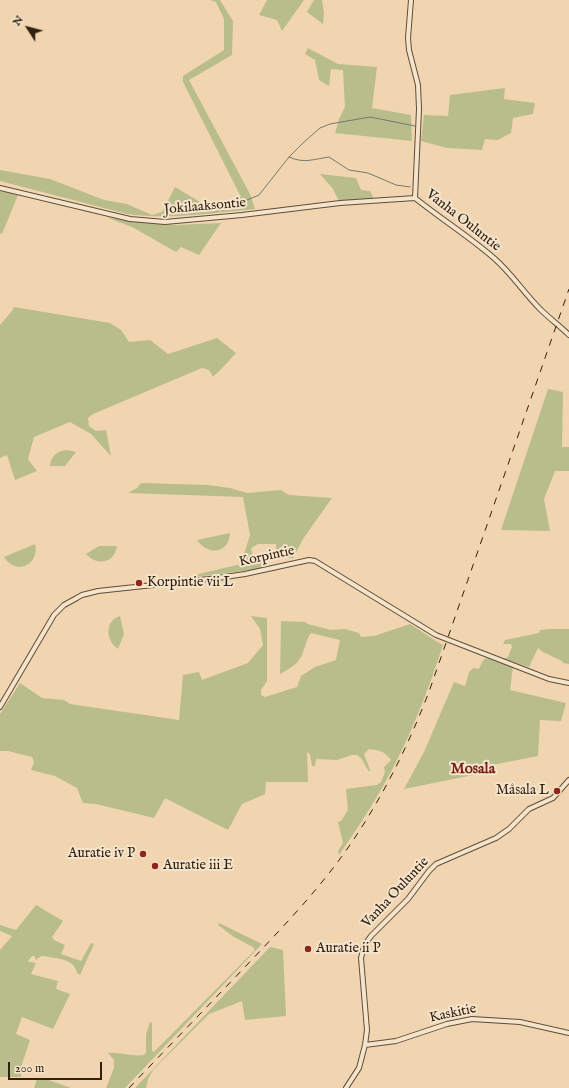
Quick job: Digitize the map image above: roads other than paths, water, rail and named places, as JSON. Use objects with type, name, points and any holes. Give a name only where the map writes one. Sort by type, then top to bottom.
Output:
[{"type":"street","name":"Vanha Ouluntie","points":[[411,0],[408,38],[409,50],[418,85],[419,109],[415,198],[434,214],[460,231],[494,258],[510,273],[539,309],[569,335]]},
{"type":"street","name":"Jokilaaksontie","points":[[0,188],[130,219],[165,222],[340,203],[415,198]]},
{"type":"street","name":"Korpintie","points":[[0,707],[50,620],[64,606],[78,597],[98,591],[245,574],[309,560],[315,561],[436,635],[549,679],[569,683]]},
{"type":"street","name":"Vanha Ouluntie","points":[[346,1088],[359,1068],[365,1045],[367,1030],[361,958],[364,946],[371,936],[408,899],[436,864],[496,838],[509,829],[529,809],[553,798],[569,780]]},
{"type":"street","name":"Kaskitie","points":[[365,1045],[396,1041],[447,1024],[472,1019],[520,1022],[569,1033]]},
{"type":"waterway","points":[[230,207],[259,195],[289,157],[320,128],[330,124],[370,117],[415,126]]},
{"type":"waterway","points":[[289,157],[304,161],[329,157],[349,170],[368,173],[396,185],[410,187]]},
{"type":"railway","points":[[129,1088],[257,954],[309,897],[345,852],[382,793],[403,753],[422,711],[569,289]]},
{"type":"place","name":"Korpintie vii L","points":[[139,583]]},
{"type":"place","name":"Måsala L","points":[[557,791]]},
{"type":"place","name":"Auratie iv P","points":[[143,854]]},
{"type":"place","name":"Auratie iii E","points":[[155,866]]},
{"type":"place","name":"Auratie ii P","points":[[308,949]]},
{"type":"district","name":"Mosala","points":[[473,770]]}]
